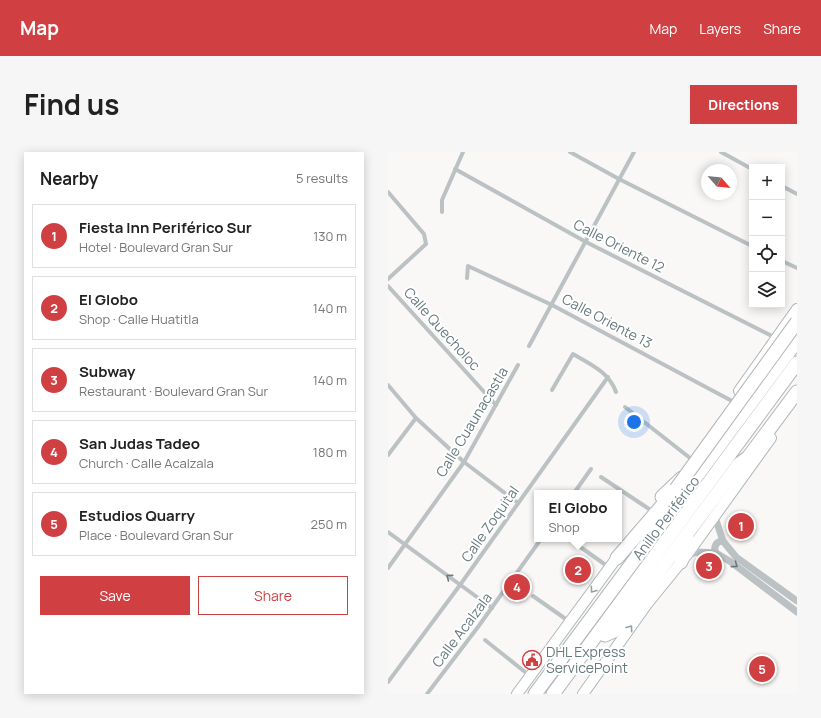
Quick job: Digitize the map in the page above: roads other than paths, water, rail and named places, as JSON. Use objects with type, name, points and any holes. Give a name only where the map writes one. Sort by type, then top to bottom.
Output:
[{"type":"highway","points":[[613,563],[676,489],[797,322]]},
{"type":"highway","name":"Anillo Periférico","points":[[535,694],[797,341]]},
{"type":"highway","points":[[542,694],[797,348]]},
{"type":"highway","points":[[553,694],[797,363]]},
{"type":"highway","name":"Anillo Periférico","points":[[564,694],[605,635],[797,374]]},
{"type":"highway","points":[[662,497],[679,482],[724,427],[770,379]]},
{"type":"highway","points":[[605,635],[614,631],[620,624],[703,518],[740,476],[750,455],[797,392]]},
{"type":"highway","points":[[684,559],[684,550],[703,518],[739,464],[750,455]]},
{"type":"main road","points":[[517,694],[732,401],[797,309]]},
{"type":"main road","points":[[582,694],[647,604],[684,559],[719,510],[740,476],[797,401]]},
{"type":"street","points":[[442,212],[442,200],[463,152]]},
{"type":"street","points":[[570,152],[619,179],[749,244]]},
{"type":"street","points":[[529,346],[634,152]]},
{"type":"street","points":[[721,152],[749,167]]},
{"type":"street","name":"Calle Oriente 12","points":[[455,169],[586,242],[776,338]]},
{"type":"street","points":[[785,188],[797,194]]},
{"type":"street","points":[[388,192],[424,234],[426,244],[388,279]]},
{"type":"street","points":[[785,262],[797,268]]},
{"type":"street","name":"Calle Oriente 13","points":[[467,278],[468,266],[552,304],[732,401]]},
{"type":"street","name":"Calle Quecholoc","points":[[388,286],[496,405]]},
{"type":"street","points":[[552,390],[573,354],[597,368],[608,377],[616,392]]},
{"type":"street","name":"Calle Cuaunacastla","points":[[388,568],[464,462],[518,365]]},
{"type":"street","name":"Calle Zoquital","points":[[388,682],[460,585],[608,377]]},
{"type":"street","points":[[388,385],[416,418],[464,462],[518,503]]},
{"type":"street","points":[[625,407],[690,458]]},
{"type":"street","points":[[388,455],[416,418]]},
{"type":"street","points":[[576,490],[591,469]]},
{"type":"street","points":[[601,476],[621,490]]},
{"type":"street","points":[[622,490],[652,511]]},
{"type":"street","points":[[719,510],[716,520],[724,541],[736,557],[797,601]]},
{"type":"street","points":[[388,532],[492,608]]},
{"type":"street","points":[[716,553],[715,545],[724,541]]},
{"type":"street","name":"Calle Acalzala","points":[[427,694],[492,608],[539,542]]},
{"type":"street","points":[[574,542],[613,563]]},
{"type":"street","points":[[684,559],[696,552],[716,553],[731,562],[797,612]]},
{"type":"street","points":[[533,596],[570,622]]},
{"type":"street","points":[[485,640],[530,676]]},
{"type":"place","name":"Fiesta Inn Periférico Sur","points":[[741,526]]},
{"type":"place","name":"Subway","points":[[709,566]]},
{"type":"place","name":"El Globo","points":[[578,570]]},
{"type":"place","name":"San Judas Tadeo","points":[[517,587]]},
{"type":"place","name":"DHL Express ServicePoint","points":[[532,660]]},
{"type":"place","name":"Estudios Quarry","points":[[762,669]]}]
